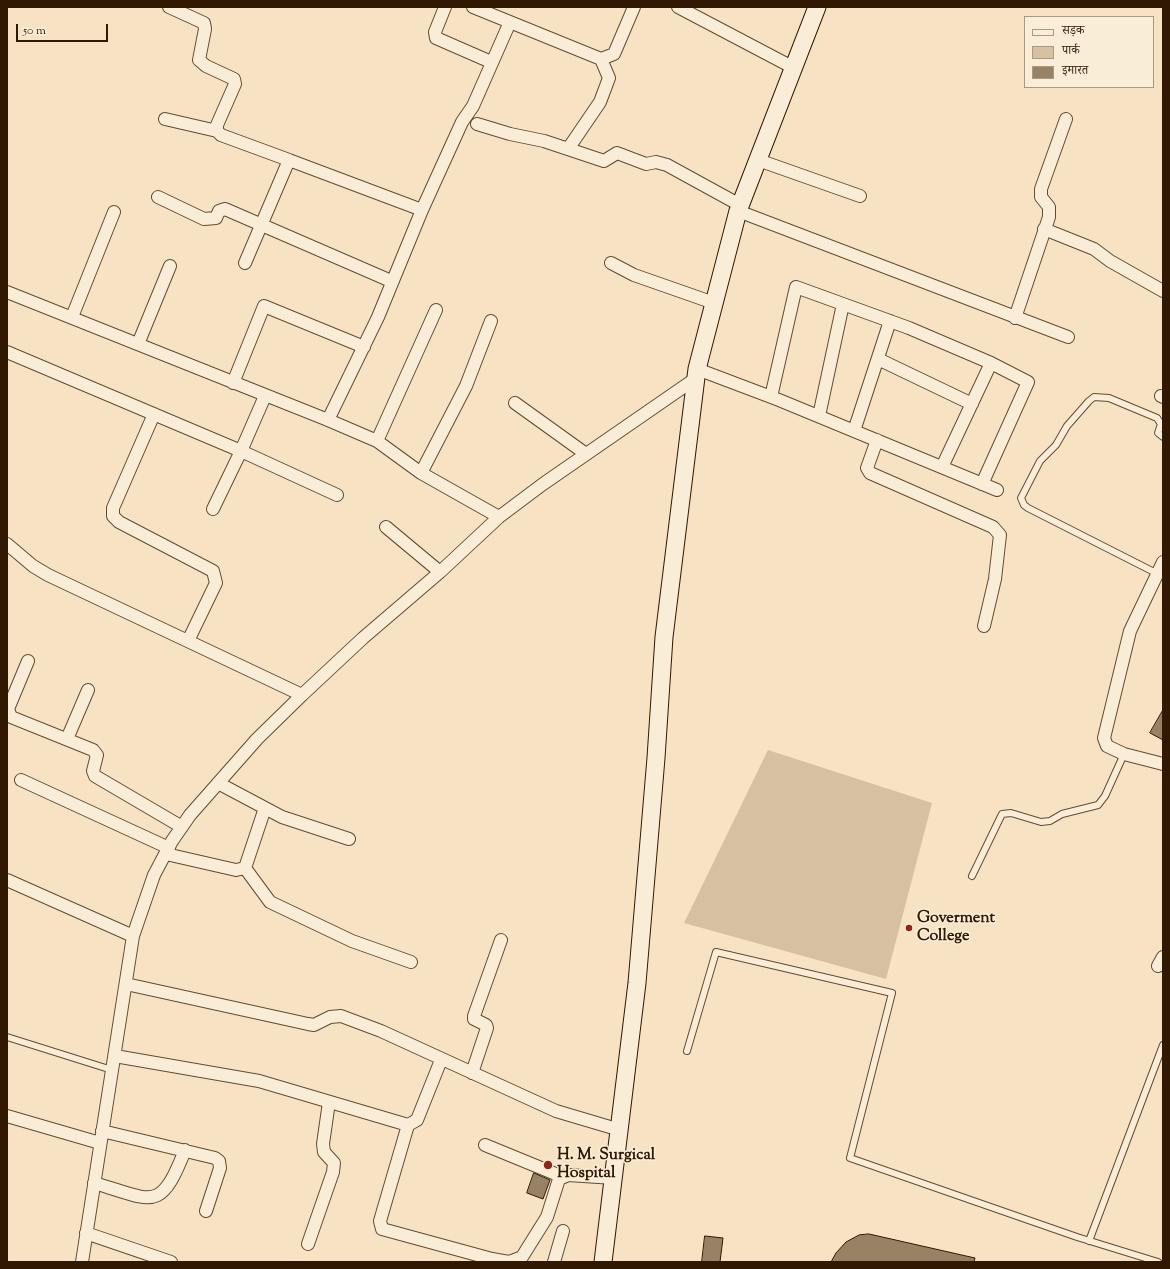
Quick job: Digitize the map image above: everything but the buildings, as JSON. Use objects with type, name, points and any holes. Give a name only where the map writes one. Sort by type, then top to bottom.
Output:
[{"type":"street","points":[[169,7],[204,22],[205,29],[199,60],[206,66],[234,79],[235,84],[217,125],[217,131]]},
{"type":"street","points":[[445,7],[435,32],[436,38],[491,62]]},
{"type":"street","points":[[473,7],[601,59],[614,54],[634,7]]},
{"type":"street","points":[[678,7],[794,68]]},
{"type":"street","points":[[604,1262],[637,983],[656,758],[664,637],[696,374],[739,208],[817,7]]},
{"type":"street","points":[[328,420],[364,347],[422,210],[462,122],[473,106],[491,62],[510,22]]},
{"type":"street","points":[[568,149],[602,96],[609,78],[601,59]]},
{"type":"street","points":[[165,119],[217,131],[221,135],[422,210]]},
{"type":"street","points":[[1015,318],[1050,211],[1049,207],[1041,197],[1041,189],[1066,119]]},
{"type":"street","points":[[477,124],[506,133],[544,141],[604,161],[617,153],[646,164],[662,163],[739,208],[1015,318],[1068,337]]},
{"type":"street","points":[[245,263],[289,160]]},
{"type":"street","points":[[758,160],[860,196]]},
{"type":"street","points":[[158,197],[204,219],[216,218],[219,211],[226,209],[391,281]]},
{"type":"street","points":[[72,317],[114,212]]},
{"type":"street","points":[[1044,229],[1094,249],[1110,261],[1163,291]]},
{"type":"street","points":[[611,263],[634,275],[714,303]]},
{"type":"street","points":[[138,344],[170,266]]},
{"type":"street","points":[[770,397],[796,287],[890,321],[990,363],[1028,382],[982,484]]},
{"type":"street","points":[[7,292],[72,317],[264,396],[328,420],[376,441],[421,473],[499,517]]},
{"type":"street","points":[[819,416],[843,304]]},
{"type":"street","points":[[233,383],[264,306],[364,347]]},
{"type":"street","points":[[376,441],[436,310]]},
{"type":"street","points":[[421,473],[466,386],[490,321]]},
{"type":"street","points":[[854,431],[890,321]]},
{"type":"street","points":[[7,352],[241,451],[337,495]]},
{"type":"street","points":[[878,358],[972,404]]},
{"type":"street","points":[[942,467],[990,363]]},
{"type":"street","points":[[696,374],[770,397],[997,490]]},
{"type":"street","points":[[82,1262],[133,936],[154,875],[182,827],[257,739],[302,694],[363,638],[440,572],[499,517],[696,374]]},
{"type":"street","points":[[213,509],[241,451],[264,396]]},
{"type":"street","points":[[515,403],[586,454]]},
{"type":"street","points":[[154,414],[113,508],[112,516],[119,522],[214,571],[216,582],[188,641]]},
{"type":"street","points":[[877,440],[867,468],[870,473],[993,527],[1000,535],[995,579],[984,626]]},
{"type":"street","points":[[386,527],[440,572]]},
{"type":"street","points":[[7,544],[33,566],[48,575],[302,694]]},
{"type":"street","points":[[1163,562],[1130,631],[1105,733],[1105,742],[1108,746],[1124,754],[1163,764]]},
{"type":"street","points":[[28,661],[8,709],[9,714],[14,719],[67,739],[96,752],[97,755],[93,771],[98,778],[182,827]]},
{"type":"street","points":[[67,739],[88,690]]},
{"type":"street","points":[[21,780],[167,851],[236,870],[245,868]]},
{"type":"street","points":[[218,783],[289,820],[349,839]]},
{"type":"street","points":[[245,868],[265,808]]},
{"type":"street","points":[[245,868],[270,902],[352,940],[411,962]]},
{"type":"street","points":[[7,880],[133,936]]},
{"type":"street","points":[[472,1073],[487,1028],[486,1025],[474,1019],[474,1016],[501,940]]},
{"type":"street","points":[[126,984],[314,1025],[330,1017],[341,1016],[381,1031],[441,1060],[556,1111],[620,1130]]},
{"type":"street","points":[[115,1056],[259,1081],[408,1125]]},
{"type":"street","points":[[441,1060],[417,1120],[408,1125],[380,1221],[382,1229],[503,1261],[516,1260],[522,1256],[544,1223],[550,1210],[556,1185],[559,1179],[563,1176]]},
{"type":"street","points":[[308,1244],[333,1172],[334,1164],[324,1152],[323,1144],[329,1102]]},
{"type":"street","points":[[7,1116],[101,1137],[185,1150],[215,1158],[220,1164],[206,1211]]},
{"type":"street","points":[[485,1145],[563,1176],[614,1178]]},
{"type":"street","points":[[94,1183],[145,1198],[155,1197],[166,1190],[171,1183],[185,1150]]},
{"type":"street","points":[[554,1262],[563,1231]]},
{"type":"street","points":[[86,1233],[171,1262]]},
{"type":"lane","points":[[1158,574],[1028,508],[1024,505],[1022,498],[1040,461],[1056,445],[1067,426],[1089,400],[1094,398],[1109,398],[1157,418],[1161,424],[1158,433],[1163,437]]},
{"type":"lane","points":[[972,876],[1002,814],[1011,813],[1041,822],[1050,821],[1066,813],[1091,808],[1098,805],[1104,796],[1124,754]]},
{"type":"lane","points":[[686,1051],[716,952],[892,993],[850,1158],[1089,1241],[1158,1262]]},
{"type":"lane","points":[[7,1037],[112,1070]]},
{"type":"lane","points":[[1089,1241],[1163,1045]]},
{"type":"green space","points":[[768,750],[932,803],[886,979],[684,923]]},
{"type":"place","name":"Goverment College","points":[[909,928]]},
{"type":"place","name":"H. M. Surgical Hospital","points":[[548,1165]]}]
